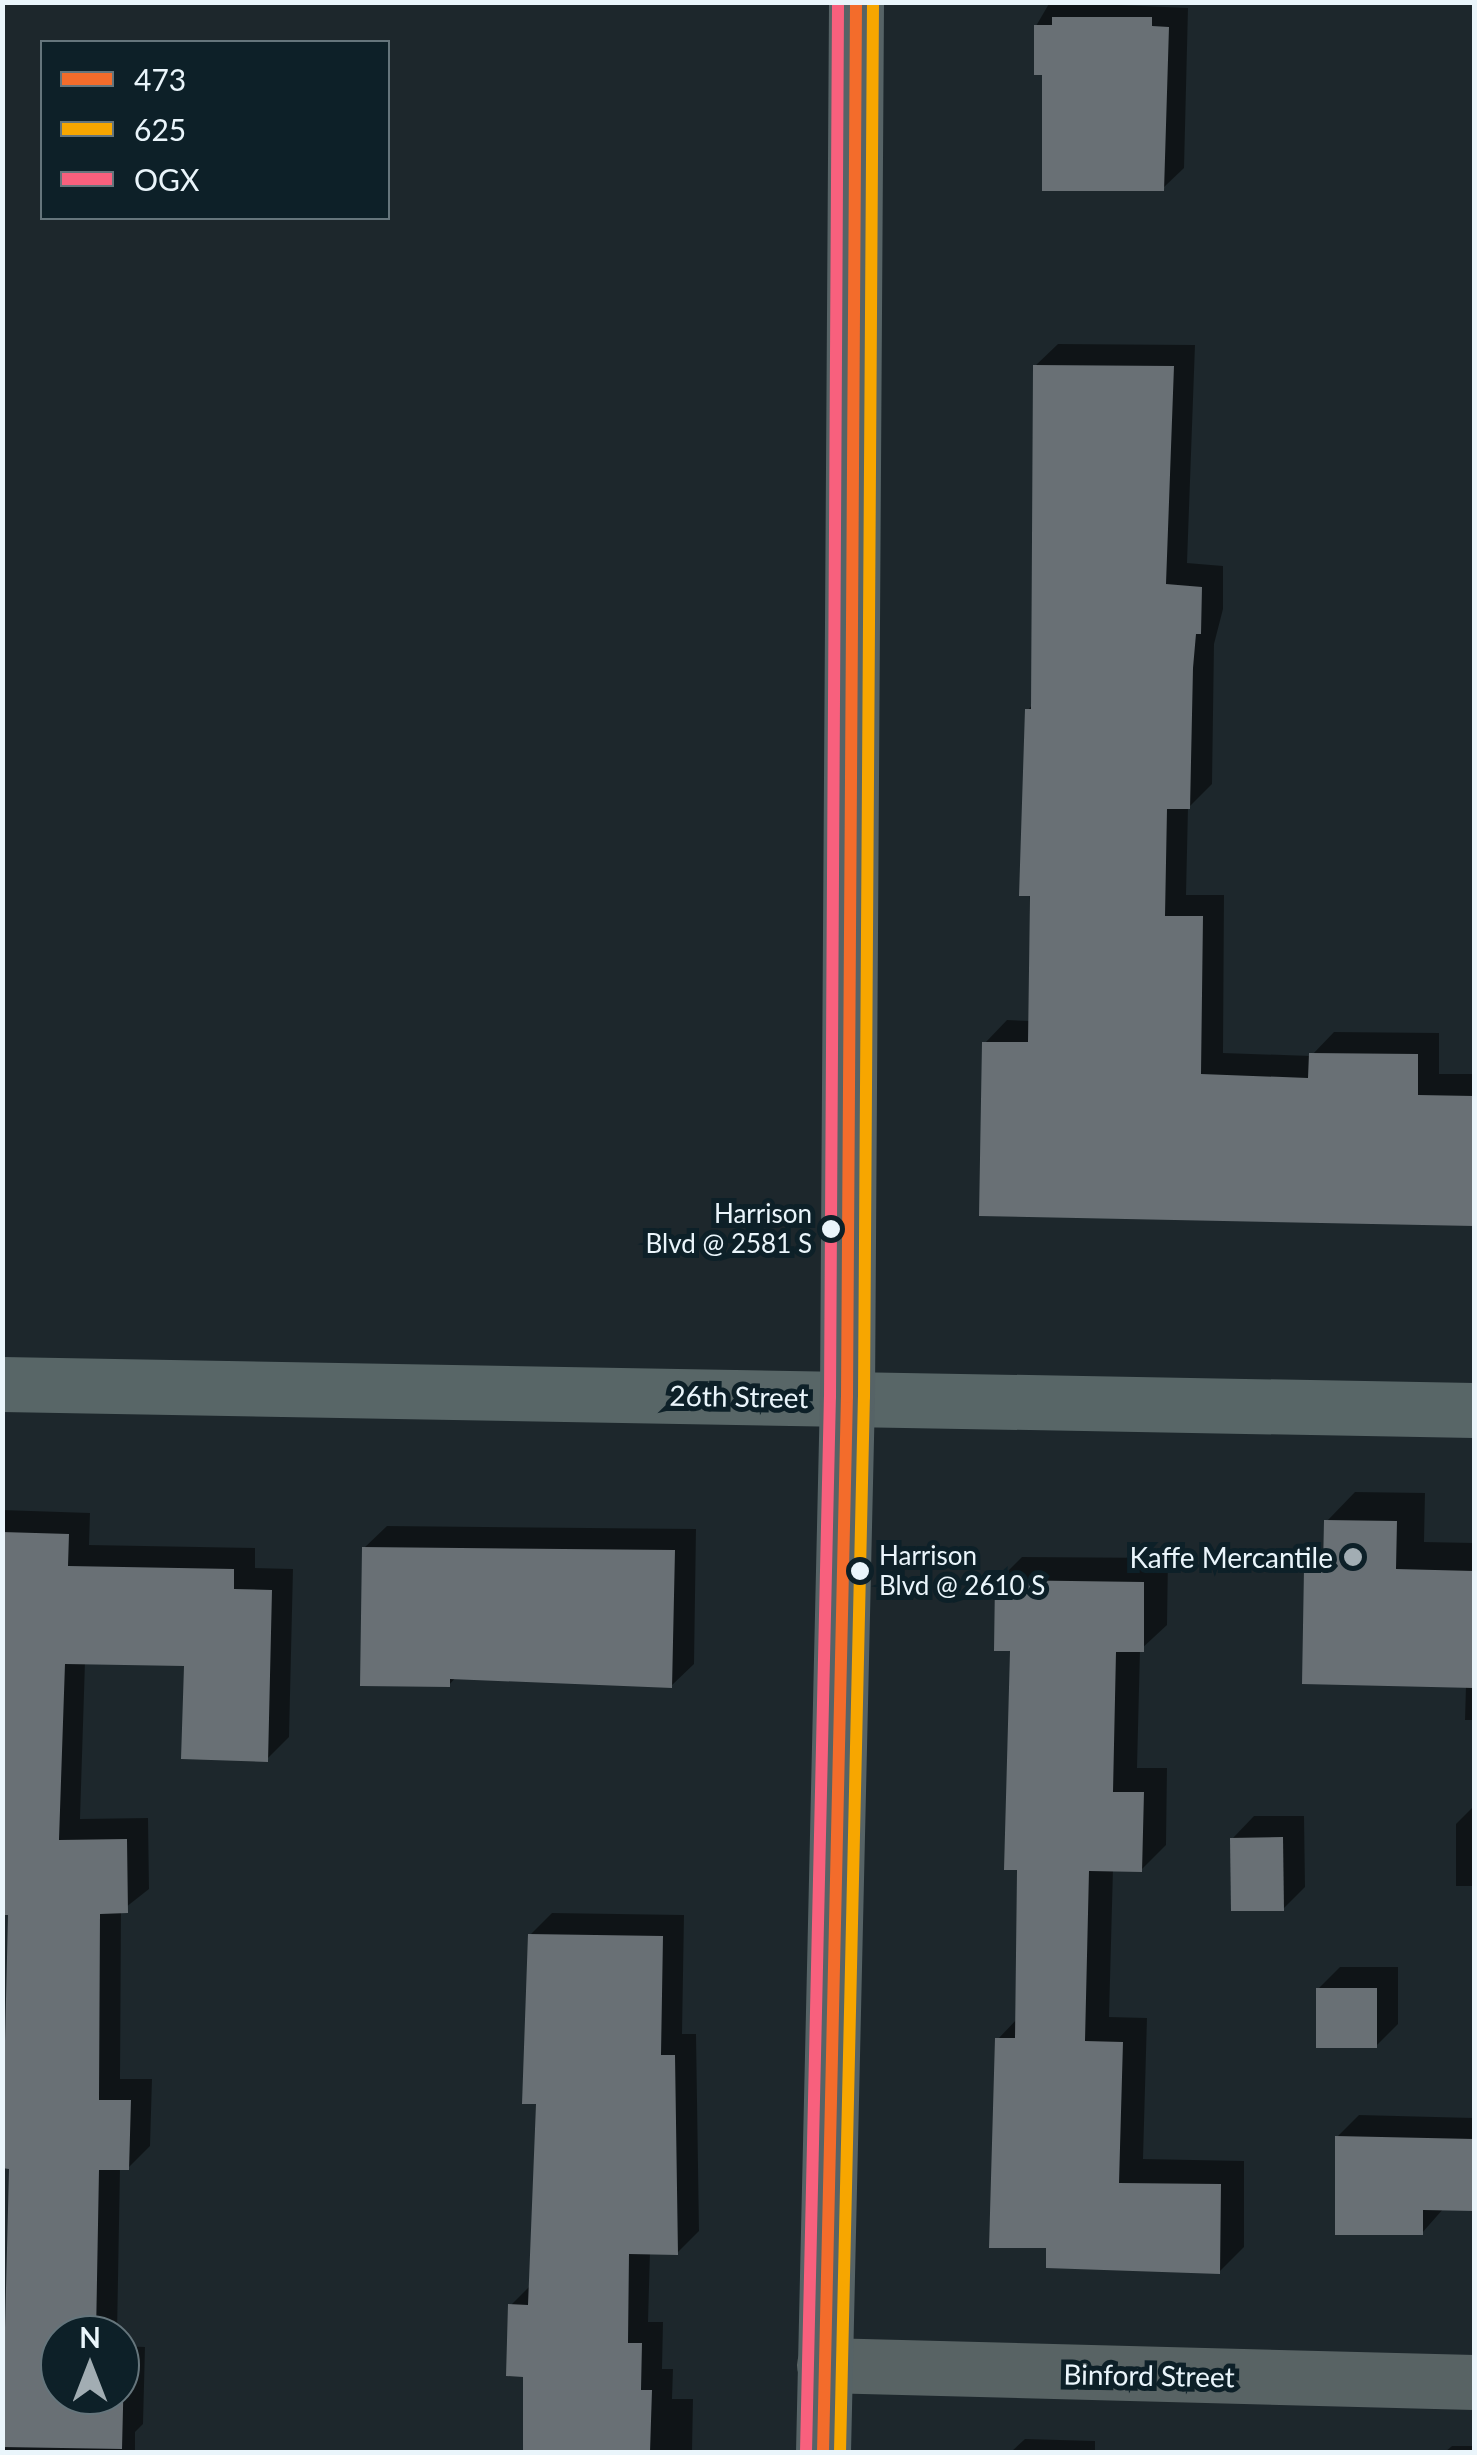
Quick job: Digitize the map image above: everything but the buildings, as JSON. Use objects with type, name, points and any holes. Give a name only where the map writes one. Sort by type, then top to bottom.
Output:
[{"type":"main road","points":[[823,2452],[847,1397],[856,2]]},
{"type":"street","name":"26th Street","points":[[2,1384],[1474,1410]]},
{"type":"street","name":"Binford Street","points":[[824,2365],[1474,2382]]},
{"type":"transit line","name":"OGX","points":[[806,2452],[830,1397],[838,2]]},
{"type":"transit line","name":"473","points":[[823,2452],[847,1397],[856,2]]},
{"type":"transit line","name":"625","points":[[840,2452],[864,1397],[873,2]]},
{"type":"place","name":"Harrison Blvd @ 2581 S","points":[[831,1229]]},
{"type":"place","name":"Kaffe Mercantile","points":[[1353,1557]]},
{"type":"place","name":"Harrison Blvd @ 2610 S","points":[[860,1571]]}]
